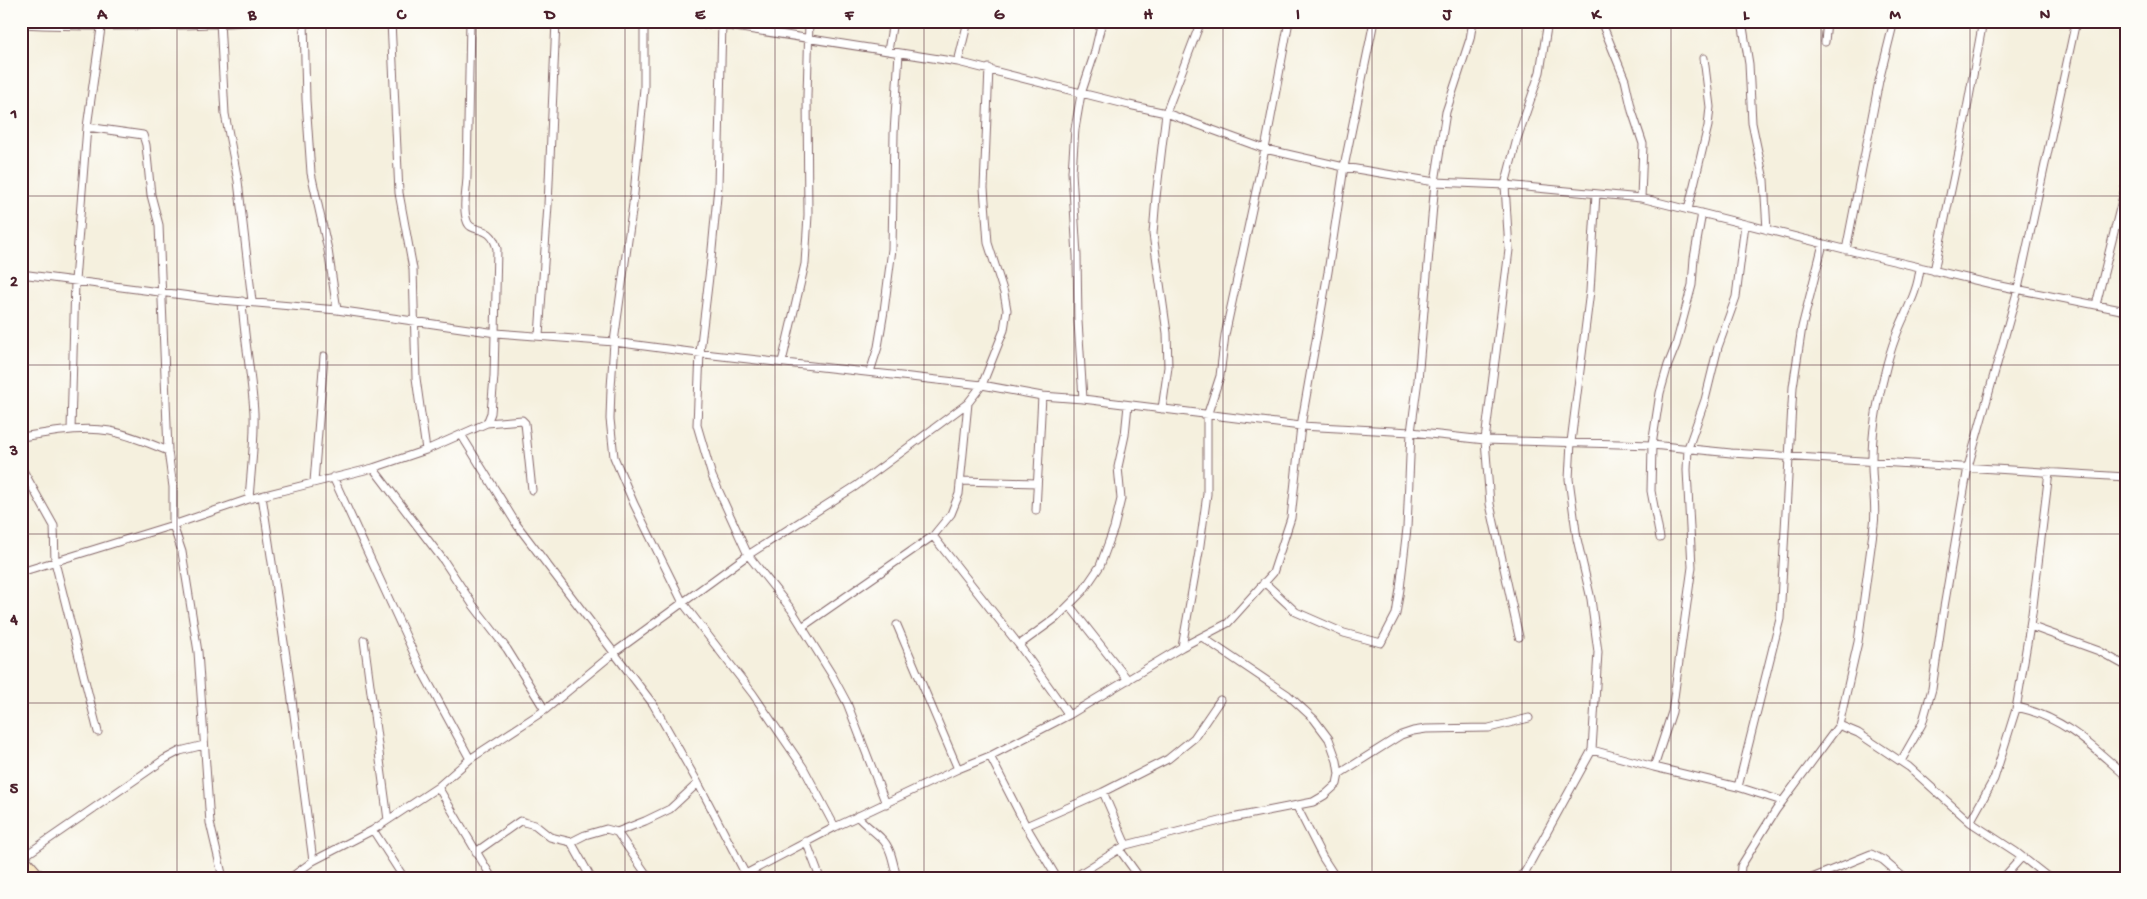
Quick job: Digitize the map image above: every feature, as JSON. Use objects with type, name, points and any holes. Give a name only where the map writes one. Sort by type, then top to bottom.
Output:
[{"type":"main road","points":[[22,856],[42,878]]},
{"type":"street","points":[[21,24],[266,21]]},
{"type":"street","points":[[304,21],[306,100],[311,173],[328,250],[337,310]]},
{"type":"street","points":[[391,21],[399,193],[413,269],[416,378],[426,450]]},
{"type":"street","points":[[470,21],[465,213],[467,223],[471,227],[487,231],[496,243],[496,332],[491,413],[487,423]]},
{"type":"street","points":[[552,21],[567,21]]},
{"type":"street","points":[[539,336],[548,205],[556,21]]},
{"type":"street","points":[[644,21],[644,88],[633,204],[614,342],[610,419],[614,458],[634,504],[683,603],[753,694],[797,759],[834,826]]},
{"type":"street","points":[[656,21],[722,23],[989,68],[1081,94],[1166,113],[1265,149],[1344,167],[1435,182],[1505,185],[1641,198],[1846,250],[2126,311]]},
{"type":"street","points":[[782,362],[805,264],[808,215],[806,156],[810,21]]},
{"type":"street","points":[[888,51],[893,21]]},
{"type":"street","points":[[958,62],[968,21]]},
{"type":"street","points":[[1083,398],[1072,172],[1075,129],[1081,94],[1094,55],[1102,21]]},
{"type":"street","points":[[1162,409],[1168,367],[1166,334],[1153,234],[1166,113],[1201,21]]},
{"type":"street","points":[[1182,646],[1200,552],[1207,494],[1207,416],[1220,376],[1225,335],[1265,149],[1289,21]]},
{"type":"street","points":[[738,878],[834,826],[990,756],[1069,715],[1182,646],[1228,623],[1272,573],[1291,518],[1301,426],[1344,167],[1374,21]]},
{"type":"street","points":[[1264,582],[1296,612],[1344,633],[1381,643],[1396,614],[1407,528],[1412,432],[1435,182],[1446,112],[1470,40],[1473,21]]},
{"type":"street","points":[[1519,637],[1490,504],[1485,440],[1509,250],[1505,185],[1517,140],[1540,72],[1548,21]]},
{"type":"street","points":[[1601,21],[1625,80],[1632,111],[1643,144],[1641,198]]},
{"type":"street","points":[[1742,21],[1749,64],[1752,123],[1764,180],[1767,230]]},
{"type":"street","points":[[1825,42],[1827,21]]},
{"type":"street","points":[[1846,250],[1879,81],[1894,21]]},
{"type":"street","points":[[1934,270],[1959,152],[1983,21]]},
{"type":"street","points":[[1901,761],[1922,724],[1932,689],[1968,467],[2018,289],[2076,21]]},
{"type":"street","points":[[71,430],[74,281],[86,128],[102,23]]},
{"type":"street","points":[[220,23],[225,114],[238,181],[252,301]]},
{"type":"street","points":[[722,23],[718,186],[700,352],[698,426],[712,476],[748,555],[802,627],[847,703],[886,804]]},
{"type":"street","points":[[870,372],[878,347],[883,320],[892,249],[894,133],[899,53]]},
{"type":"street","points":[[1688,210],[1709,117],[1710,107],[1704,58]]},
{"type":"street","points":[[290,878],[301,875],[313,861],[372,830],[438,787],[470,759],[545,710],[615,652],[748,555],[856,486],[968,403],[982,385],[1004,330],[1007,310],[1004,292],[988,244],[984,188],[989,68]]},
{"type":"street","points":[[86,128],[143,135],[146,145],[151,195],[159,225],[168,451],[173,487],[173,525],[182,552],[198,652],[210,823],[223,878]]},
{"type":"street","points":[[2096,305],[2126,184]]},
{"type":"street","points":[[1521,877],[1592,750],[1598,652],[1591,599],[1577,539],[1569,479],[1571,442],[1590,291],[1596,194]]},
{"type":"street","points":[[1660,538],[1652,491],[1652,445],[1660,393],[1676,346],[1692,285],[1694,258],[1702,213]]},
{"type":"street","points":[[1654,767],[1672,712],[1692,567],[1688,448],[1705,400],[1718,347],[1736,297],[1745,224]]},
{"type":"street","points":[[1738,787],[1780,619],[1793,387],[1802,327],[1823,244]]},
{"type":"street","points":[[1740,878],[1740,866],[1782,802],[1839,725],[1858,642],[1874,525],[1876,508],[1872,462],[1878,406],[1884,376],[1896,336],[1919,282],[1920,267]]},
{"type":"street","points":[[21,274],[221,300],[252,301],[337,310],[496,332],[614,342],[982,385],[1042,396],[1083,398],[1207,416],[1301,426],[1412,432],[1485,440],[1652,445],[1872,462],[2126,477]]},
{"type":"street","points":[[242,301],[243,330],[252,393],[254,426],[248,499]]},
{"type":"street","points":[[314,482],[324,356]]},
{"type":"street","points":[[1036,510],[1042,396]]},
{"type":"street","points":[[802,627],[933,536],[951,514],[962,482],[968,403]]},
{"type":"street","points":[[1019,645],[1056,618],[1083,591],[1100,566],[1114,528],[1121,499],[1118,467],[1125,436],[1128,405]]},
{"type":"street","points":[[21,572],[173,525],[248,499],[333,476],[373,468],[462,436],[487,423],[522,420],[525,423],[532,490]]},
{"type":"street","points":[[21,437],[71,430],[110,431],[142,440],[168,451]]},
{"type":"street","points":[[462,436],[517,525],[653,704],[698,783],[745,874]]},
{"type":"street","points":[[21,467],[54,526],[55,562],[98,732]]},
{"type":"street","points":[[373,468],[444,561],[473,605],[507,649],[545,710]]},
{"type":"street","points":[[1970,822],[1994,779],[2017,707],[2030,626],[2049,472]]},
{"type":"street","points":[[333,476],[420,669],[470,759]]},
{"type":"street","points":[[962,482],[1037,483]]},
{"type":"street","points":[[262,496],[288,669],[313,861]]},
{"type":"street","points":[[933,536],[1019,645],[1069,715]]},
{"type":"street","points":[[1069,605],[1128,680]]},
{"type":"street","points":[[897,625],[958,769]]},
{"type":"street","points":[[2030,626],[2092,648],[2126,666]]},
{"type":"street","points":[[1073,878],[1126,845],[1232,818],[1297,807],[1313,802],[1325,795],[1337,784],[1340,774],[1337,761],[1329,739],[1314,719],[1288,695],[1202,637]]},
{"type":"street","points":[[364,640],[388,820]]},
{"type":"street","points":[[1026,826],[1104,792],[1178,752],[1194,738],[1220,700]]},
{"type":"street","points":[[2017,707],[2031,710],[2064,726],[2096,748],[2126,776]]},
{"type":"street","points":[[1340,774],[1401,735],[1413,731],[1489,728],[1529,718]]},
{"type":"street","points":[[1839,725],[1858,733],[1901,761],[1970,822],[2022,857],[2049,878]]},
{"type":"street","points":[[22,856],[165,760],[180,751],[204,744]]},
{"type":"street","points":[[1592,750],[1738,787],[1782,802]]},
{"type":"street","points":[[990,756],[1026,826],[1057,878]]},
{"type":"street","points":[[476,852],[520,821],[535,825],[550,837],[571,842],[585,835],[606,829],[617,832],[670,809],[698,783]]},
{"type":"street","points":[[438,787],[492,878]]},
{"type":"street","points":[[1104,792],[1126,845]]},
{"type":"street","points":[[1297,807],[1323,858],[1336,878]]},
{"type":"street","points":[[857,816],[867,827],[882,838],[890,852],[897,878]]},
{"type":"street","points":[[372,830],[404,878]]},
{"type":"street","points":[[617,832],[649,878]]},
{"type":"street","points":[[571,842],[591,878]]},
{"type":"street","points":[[806,842],[820,878]]},
{"type":"street","points":[[1118,849],[1140,878]]},
{"type":"street","points":[[1812,878],[1871,854],[1884,860],[1904,878]]},
{"type":"street","points":[[2003,878],[2022,857]]}]
